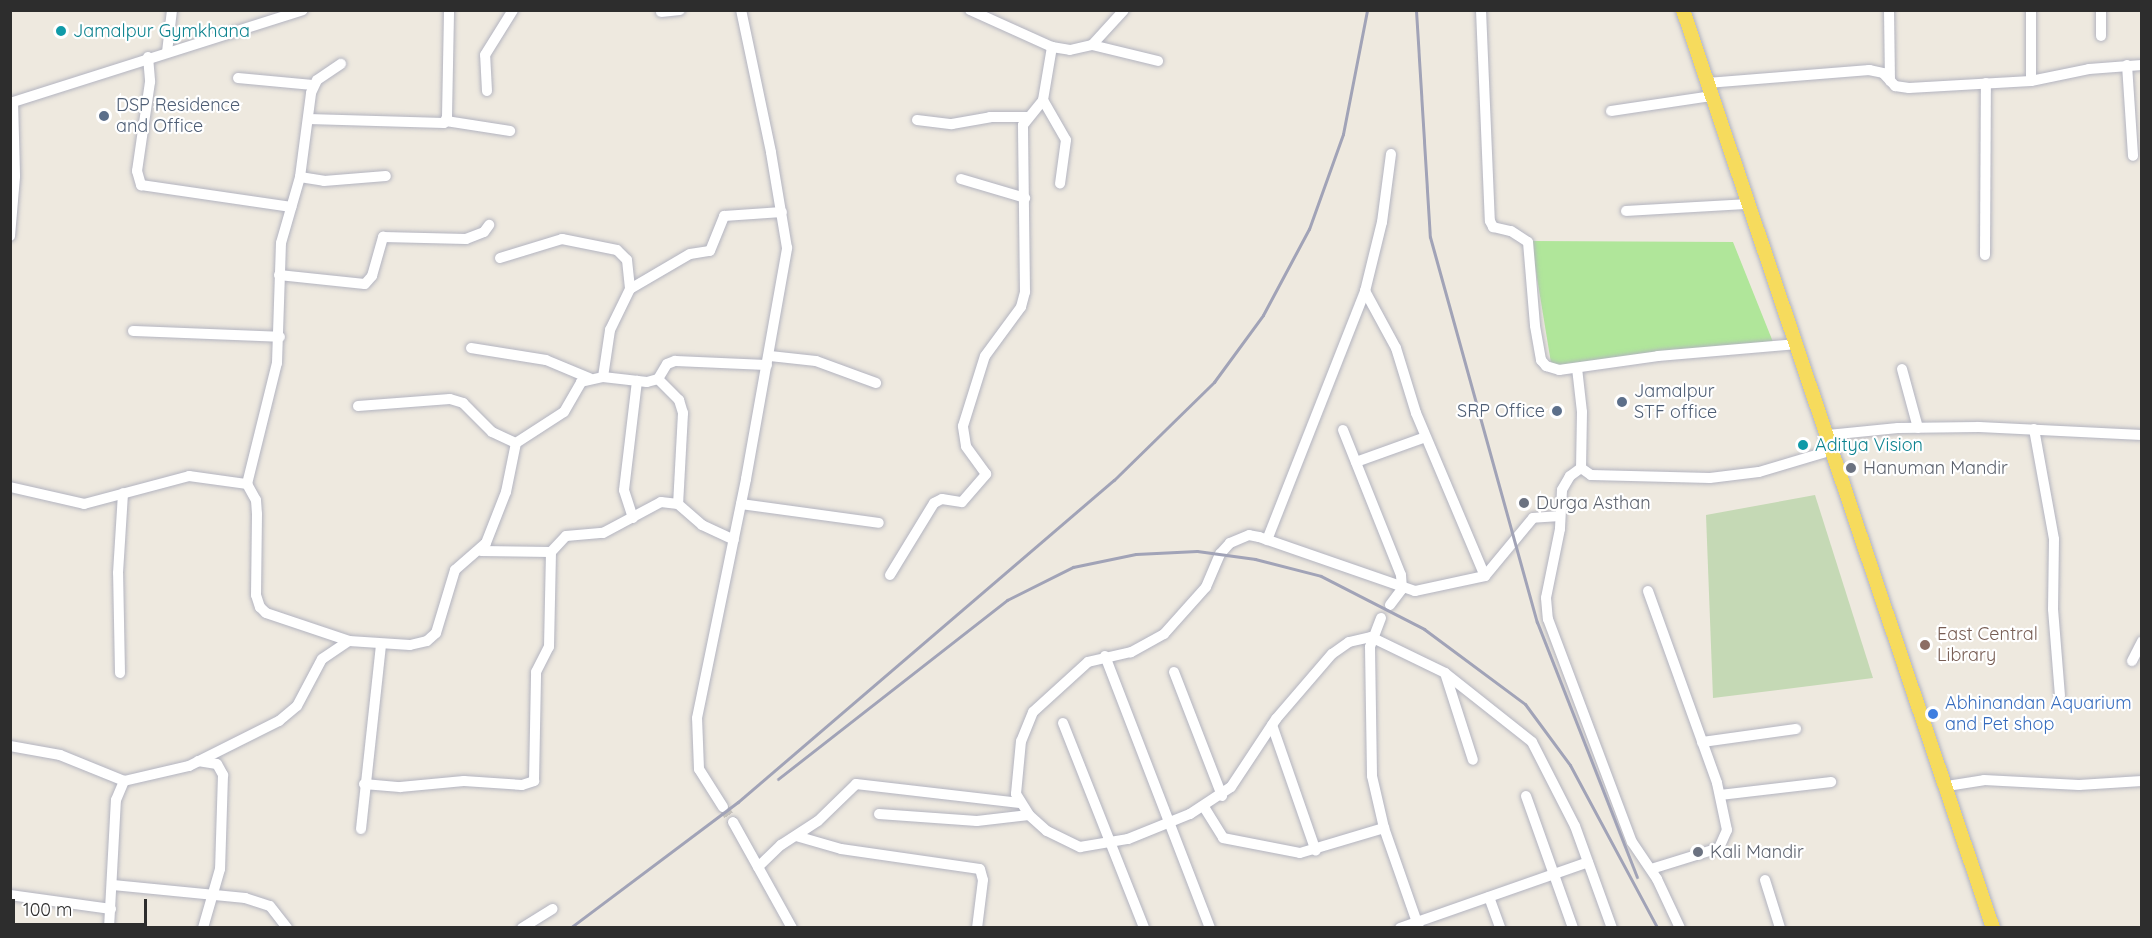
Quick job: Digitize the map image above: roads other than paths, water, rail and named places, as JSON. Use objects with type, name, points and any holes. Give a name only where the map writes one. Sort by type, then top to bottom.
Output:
[{"type":"main road","points":[[1683,10],[1749,204],[1792,345],[1828,435],[1993,927]]},
{"type":"street","points":[[167,52],[172,10]]},
{"type":"street","points":[[10,236],[12,103],[148,57],[303,10]]},
{"type":"street","points":[[446,121],[449,10]]},
{"type":"street","points":[[487,91],[485,55],[513,10]]},
{"type":"street","points":[[661,12],[680,10]]},
{"type":"street","points":[[723,807],[699,769],[696,741],[786,262],[782,212],[741,10]]},
{"type":"street","points":[[969,10],[1052,47],[1070,50],[1092,45],[1158,61]]},
{"type":"street","points":[[1092,45],[1124,10]]},
{"type":"street","points":[[1481,10],[1490,221],[1493,227],[1512,231],[1528,242],[1541,360],[1552,369],[1577,368],[1658,356],[1792,345]]},
{"type":"street","points":[[1889,10],[1890,81]]},
{"type":"street","points":[[2031,10],[2031,81]]},
{"type":"street","points":[[2101,36],[2102,10]]},
{"type":"street","points":[[890,575],[934,503],[942,499],[962,502],[986,474],[966,446],[963,426],[985,356],[1024,300],[1025,198],[1022,133],[1027,117],[1043,100],[1052,47]]},
{"type":"street","points":[[148,57],[150,82],[136,171],[141,185],[291,207]]},
{"type":"street","points":[[238,78],[313,85],[341,64]]},
{"type":"street","points":[[1611,111],[1709,89],[1869,70],[1883,73],[1890,81],[1909,88],[2031,81],[2127,65],[2142,65]]},
{"type":"street","points":[[2127,65],[2133,156]]},
{"type":"street","points":[[1985,255],[1986,83]]},
{"type":"street","points":[[313,85],[300,177],[281,243],[280,337],[270,399],[247,484],[256,500],[256,595],[260,607],[266,613],[349,641],[410,645],[427,641],[436,633],[455,570],[481,551],[506,492],[516,443],[553,422],[564,412],[581,382],[589,378],[603,377],[637,381],[658,379]]},
{"type":"street","points":[[1043,100],[1066,140],[1060,184]]},
{"type":"street","points":[[917,120],[952,124],[990,117],[1027,117]]},
{"type":"street","points":[[308,119],[446,121],[510,131]]},
{"type":"street","points":[[1267,540],[1365,291],[1382,222],[1391,154]]},
{"type":"street","points":[[300,177],[324,181],[386,176]]},
{"type":"street","points":[[961,179],[1025,198]]},
{"type":"street","points":[[1626,212],[1749,204]]},
{"type":"street","points":[[630,289],[690,254],[710,251],[724,216],[782,212]]},
{"type":"street","points":[[279,275],[365,284],[372,276],[383,237],[466,239],[484,232],[489,225]]},
{"type":"street","points":[[500,258],[562,239],[617,250],[627,260],[630,289],[610,330],[603,377]]},
{"type":"street","points":[[1365,291],[1396,348],[1426,437],[1485,576]]},
{"type":"street","points":[[134,331],[280,337]]},
{"type":"street","points":[[471,348],[546,360],[589,378]]},
{"type":"street","points":[[658,379],[667,364],[675,361],[816,361],[876,383]]},
{"type":"street","points":[[1577,368],[1582,412],[1581,468]]},
{"type":"street","points":[[1902,369],[1918,428]]},
{"type":"street","points":[[658,379],[679,400],[683,412],[678,504]]},
{"type":"street","points":[[633,518],[624,490],[637,381]]},
{"type":"street","points":[[358,406],[450,399],[463,403],[492,432],[516,443]]},
{"type":"street","points":[[1828,435],[1918,428],[2034,429],[2142,435]]},
{"type":"street","points":[[2034,429],[2054,539],[2053,609],[2060,696]]},
{"type":"street","points":[[1343,430],[1401,575],[1402,589],[1390,605]]},
{"type":"street","points":[[1356,462],[1426,437]]},
{"type":"street","points":[[1581,468],[1591,475],[1710,478],[1759,472],[1833,450]]},
{"type":"street","points":[[1581,468],[1570,476],[1562,490],[1560,516],[1546,598],[1548,619],[1632,842],[1651,869],[1680,927]]},
{"type":"street","points":[[10,487],[84,504],[189,476],[247,484]]},
{"type":"street","points":[[120,673],[118,573],[123,493]]},
{"type":"street","points":[[364,784],[400,787],[464,781],[522,785],[534,781],[536,672],[549,646],[551,552],[566,536],[603,533],[661,502],[678,504],[702,525],[734,540]]},
{"type":"street","points":[[741,504],[879,523]]},
{"type":"street","points":[[1560,516],[1533,518],[1485,576],[1428,589],[1402,589],[1267,540],[1249,536],[1224,548],[1206,586],[1164,634],[1131,652],[1105,656],[1088,662],[1033,712],[1021,741],[1016,779],[1020,803],[1029,815],[1073,845],[1091,848],[1112,843],[1168,822],[1204,807],[1222,796],[1272,725],[1332,654],[1349,642],[1371,638],[1445,673],[1532,742],[1575,826],[1612,927]]},
{"type":"street","points":[[481,551],[551,552]]},
{"type":"street","points":[[1648,591],[1720,795],[1727,830],[1723,844],[1651,869]]},
{"type":"street","points":[[1381,618],[1371,638],[1372,776],[1384,828],[1418,925]]},
{"type":"street","points":[[2132,660],[2142,640]]},
{"type":"street","points":[[10,746],[60,756],[124,781],[181,770],[292,712],[317,664],[349,641]]},
{"type":"street","points":[[361,829],[364,784],[381,644]]},
{"type":"street","points":[[1105,656],[1210,927]]},
{"type":"street","points":[[1174,672],[1222,796]]},
{"type":"street","points":[[1445,673],[1473,760]]},
{"type":"street","points":[[1063,723],[1144,927]]},
{"type":"street","points":[[1272,725],[1316,851]]},
{"type":"street","points":[[1702,742],[1796,729]]},
{"type":"street","points":[[197,761],[217,764],[223,776],[222,850],[215,894],[203,927]]},
{"type":"street","points":[[1947,786],[1984,780],[2079,785],[2142,781]]},
{"type":"street","points":[[109,927],[116,801],[124,781]]},
{"type":"street","points":[[1720,795],[1831,782]]},
{"type":"street","points":[[758,867],[818,821],[856,784],[1020,803]]},
{"type":"street","points":[[1527,796],[1573,927]]},
{"type":"street","points":[[1204,807],[1223,838],[1300,853],[1316,851],[1384,828]]},
{"type":"street","points":[[879,814],[977,821],[1029,815]]},
{"type":"street","points":[[733,822],[792,927]]},
{"type":"street","points":[[796,836],[841,849],[980,869],[983,880],[976,927]]},
{"type":"street","points":[[1401,927],[1418,925],[1588,862]]},
{"type":"street","points":[[1765,880],[1780,927]]},
{"type":"street","points":[[113,885],[215,894],[270,906],[287,927]]},
{"type":"street","points":[[10,895],[111,909]]},
{"type":"street","points":[[1489,897],[1500,927]]},
{"type":"street","points":[[522,927],[552,909]]},
{"type":"tunnel","points":[[723,807],[733,822]]},
{"type":"railway","points":[[570,928],[738,802],[1114,480],[1214,382],[1263,315],[1309,229],[1343,134],[1367,10]]},
{"type":"railway","points":[[1416,10],[1430,237],[1537,622],[1637,877]]},
{"type":"railway","points":[[778,779],[1007,600],[1073,567],[1136,554],[1197,551],[1255,559],[1321,576],[1424,629],[1525,704],[1570,765],[1657,927]]},
{"type":"place","name":"Jamalpur Gymkhana","points":[[61,31]]},
{"type":"place","name":"DSP Residence and Office","points":[[104,116]]},
{"type":"place","name":"Jamalpur STF office","points":[[1622,402]]},
{"type":"place","name":"SRP Office","points":[[1557,411]]},
{"type":"place","name":"Aditya Vision","points":[[1803,445]]},
{"type":"place","name":"Hanuman Mandir","points":[[1851,468]]},
{"type":"place","name":"Durga Asthan","points":[[1524,503]]},
{"type":"place","name":"East Central Library","points":[[1925,645]]},
{"type":"place","name":"Abhinandan Aquarium and Pet shop","points":[[1933,714]]},
{"type":"place","name":"Kali Mandir","points":[[1698,852]]}]
